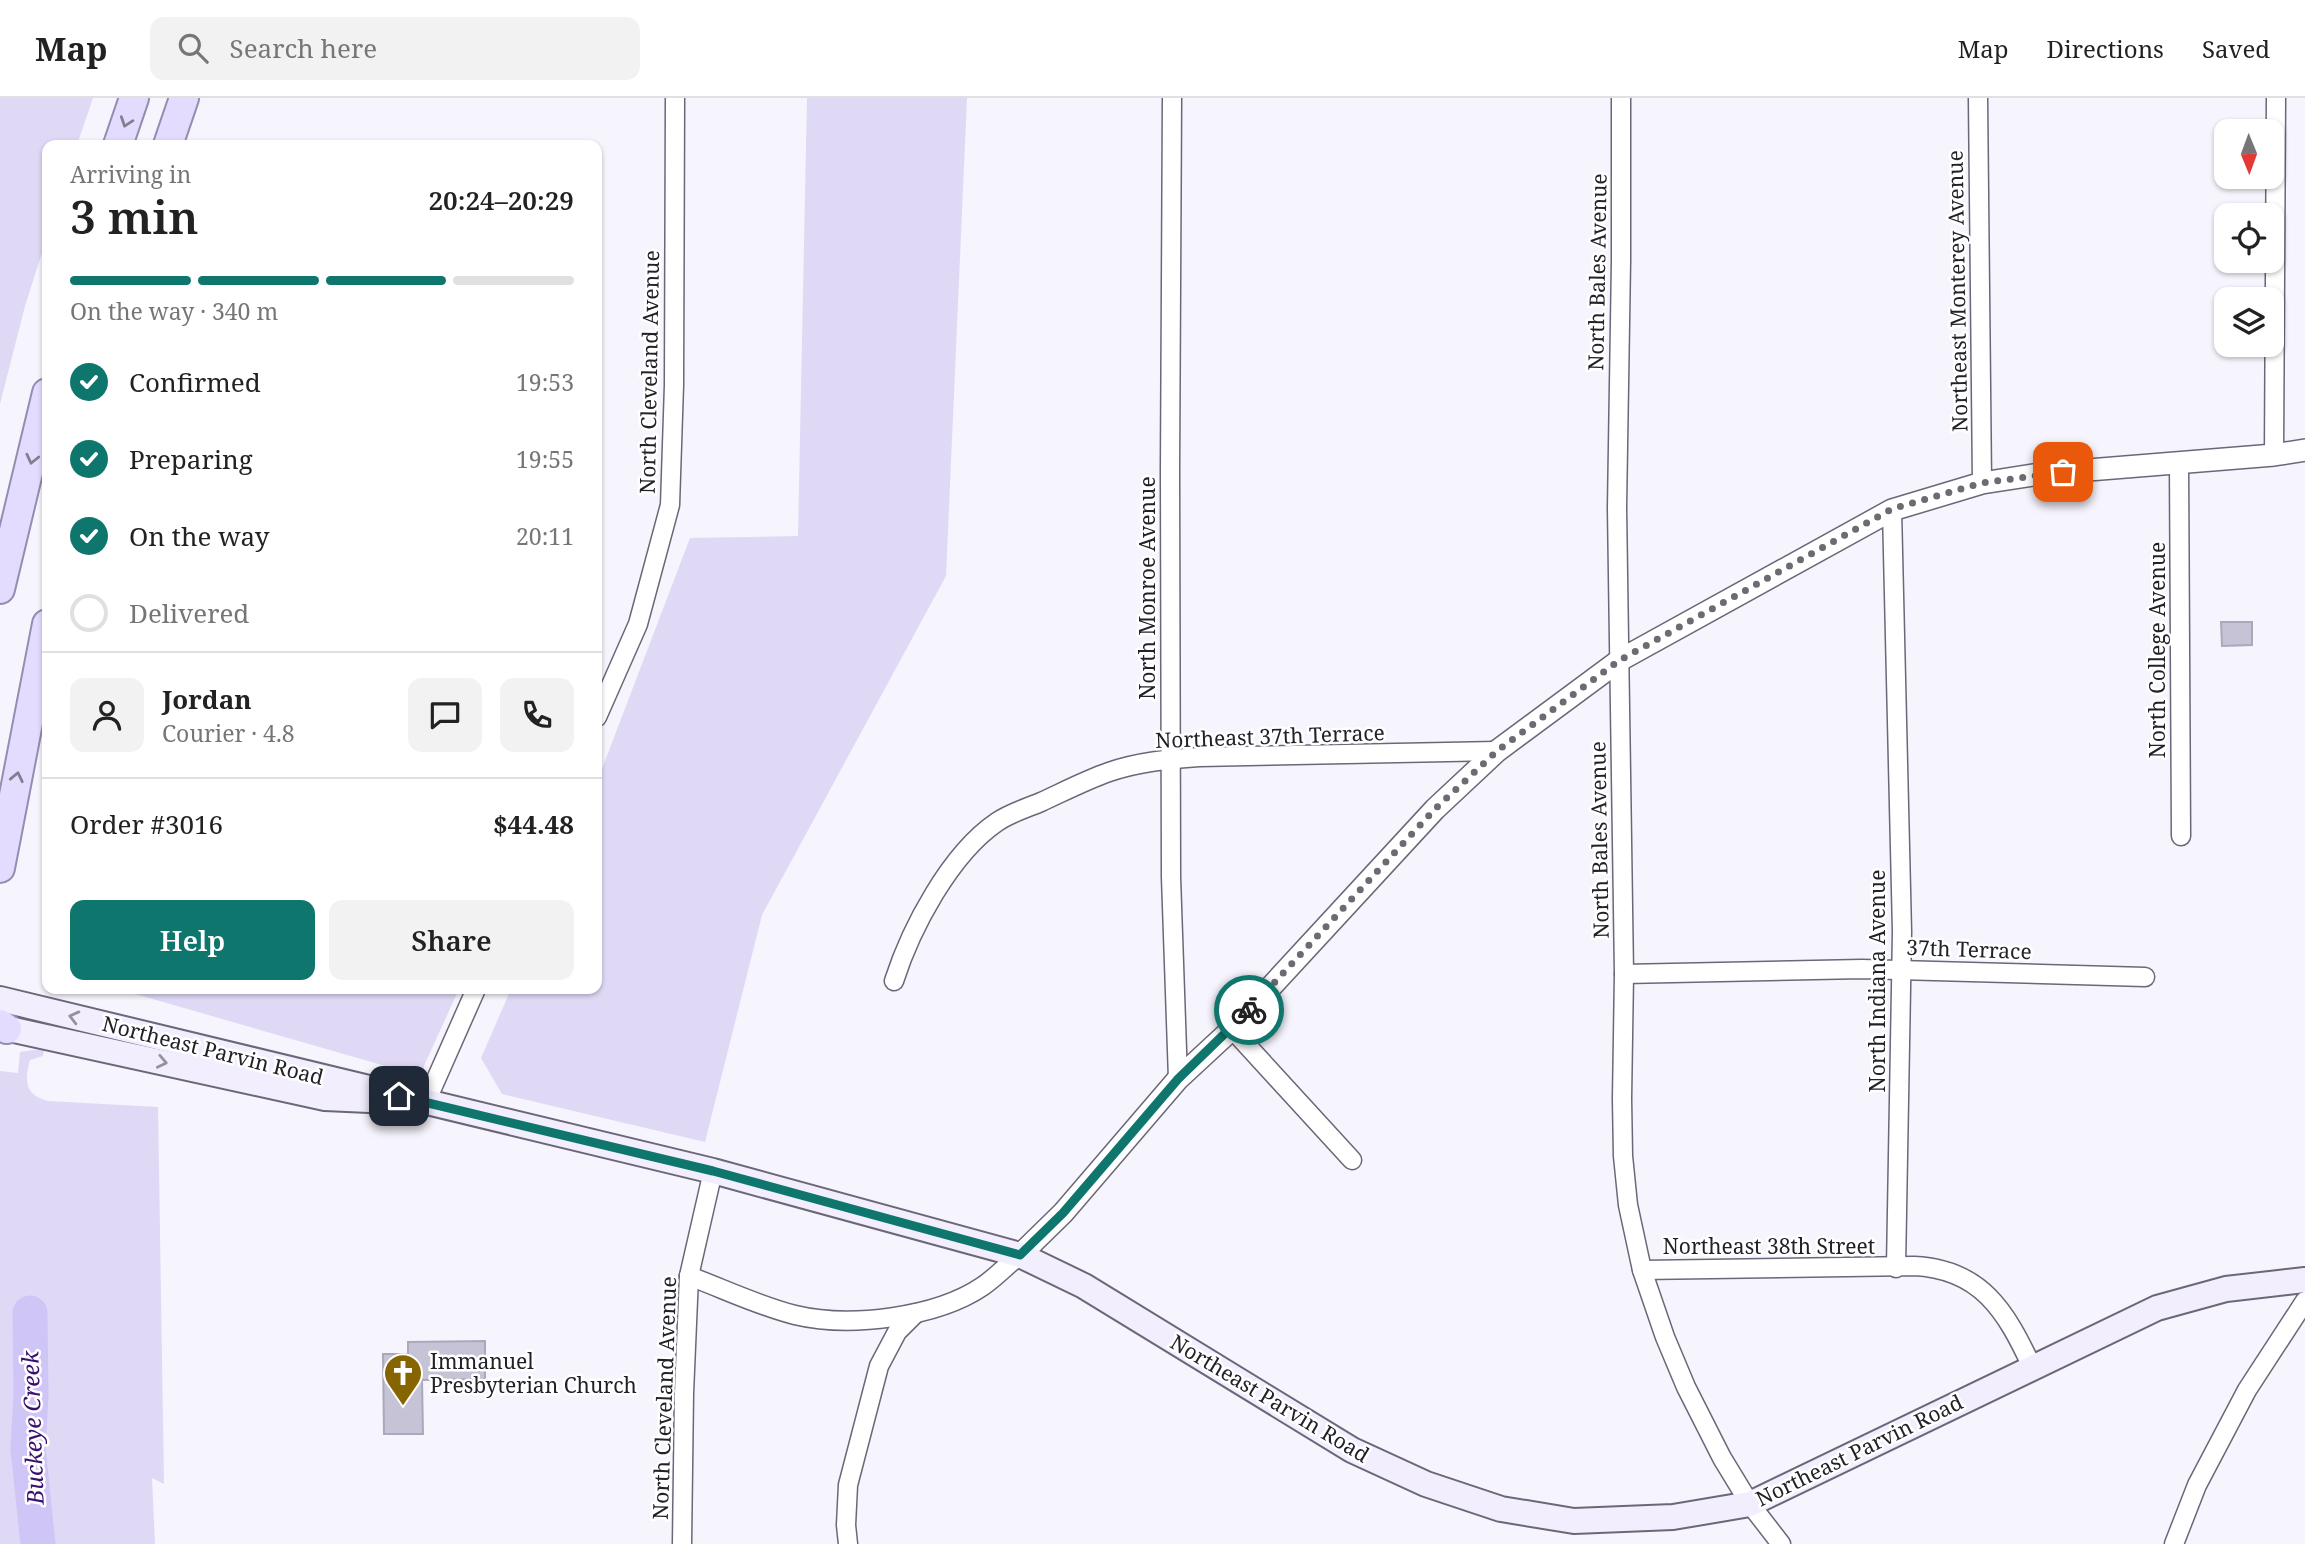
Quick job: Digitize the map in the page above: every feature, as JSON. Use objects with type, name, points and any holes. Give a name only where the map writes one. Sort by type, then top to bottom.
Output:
[{"type":"main road","points":[[120,140],[134,98]]},
{"type":"main road","points":[[171,140],[184,98]]},
{"type":"main road","points":[[0,589],[42,414]]},
{"type":"main road","points":[[0,868],[42,650]]},
{"type":"main road","name":"Northeast Parvin Road","points":[[0,999],[713,1171],[1020,1255],[1084,1286],[1352,1450],[1426,1484],[1501,1509],[1574,1521],[1673,1517],[1750,1504],[2157,1308],[2226,1289],[2305,1280]]},
{"type":"main road","name":"Northeast Parvin Road","points":[[2,1027],[325,1098],[426,1102]]},
{"type":"street","name":"North Cleveland Avenue","points":[[602,706],[638,624],[670,505],[674,385],[676,98]]},
{"type":"street","name":"North Monroe Avenue","points":[[1172,98],[1170,759],[1178,1079]]},
{"type":"street","name":"North Bales Avenue","points":[[1621,98],[1617,494],[1624,974],[1622,1099],[1623,1156],[1628,1205],[1643,1270],[1665,1337],[1686,1387],[1722,1458],[1750,1504],[1782,1544]]},
{"type":"street","name":"Northeast Monterey Avenue","points":[[1978,98],[1982,483]]},
{"type":"street","points":[[2274,455],[2276,98]]},
{"type":"street","points":[[689,1276],[795,1315],[832,1320],[858,1320],[916,1313],[940,1307],[981,1287],[1020,1255],[1063,1213],[1178,1079],[1232,1029],[1435,809],[1497,751],[1620,660],[1892,509],[1982,483],[2039,474],[2274,455],[2305,450]]},
{"type":"street","name":"North College Avenue","points":[[2179,463],[2181,836]]},
{"type":"street","name":"North Indiana Avenue","points":[[1892,509],[1901,970],[1896,1268]]},
{"type":"street","name":"Northeast 37th Terrace","points":[[894,981],[913,931],[930,901],[972,845],[998,821],[1108,772],[1170,759],[1497,751]]},
{"type":"street","name":"37th Terrace","points":[[1624,974],[1901,970],[2145,977]]},
{"type":"street","points":[[426,1102],[474,994]]},
{"type":"street","points":[[1232,1029],[1352,1160]]},
{"type":"street","name":"North Cleveland Avenue","points":[[682,1544],[689,1276],[713,1171]]},
{"type":"street","points":[[1896,1268],[1914,1266],[1941,1269],[1978,1286],[2010,1323],[2032,1367]]},
{"type":"street","name":"Northeast 38th Street","points":[[1643,1270],[1896,1268]]},
{"type":"street","points":[[2174,1544],[2196,1485],[2247,1390],[2305,1301]]},
{"type":"street","points":[[848,1544],[848,1485],[878,1366],[897,1332],[916,1313]]},
{"type":"shaded area","points":[[0,98],[93,98],[79,140],[42,140],[42,253],[25,306],[0,404]]},
{"type":"shaded area","points":[[807,98],[967,98],[946,576],[762,915],[705,1142],[502,1094],[481,1058],[509,994],[602,994],[602,769],[690,538],[798,536]]},
{"type":"shaded area","points":[[135,994],[457,994],[423,1068],[396,1069]]},
{"type":"shaded area","points":[[44,1050],[43,1056],[30,1060],[27,1074],[28,1086],[40,1098],[48,1101],[158,1107],[164,1484],[152,1478],[155,1544],[0,1544],[0,1071],[18,1073],[20,1052]]},
{"type":"building","points":[[2221,622],[2252,622],[2252,645],[2222,646]]},
{"type":"building","name":"Immanuel Presbyterian Church","points":[[485,1341],[485,1379],[422,1380],[423,1434],[384,1434],[383,1354],[408,1354],[408,1342]]},
{"type":"waterway","name":"Buckeye Creek","points":[[30,1313],[31,1395],[28,1449],[38,1544]]},
{"type":"way so far","points":[[1249,1010],[1435,809],[1497,751],[1620,660],[1892,509],[1982,483],[2063,472]]},
{"type":"place","name":"Immanuel Presbyterian Church","points":[[403,1407]]},
{"type":"route","points":[[399,1096],[713,1171],[1020,1255],[1063,1213],[1178,1079],[1249,1010]]}]
